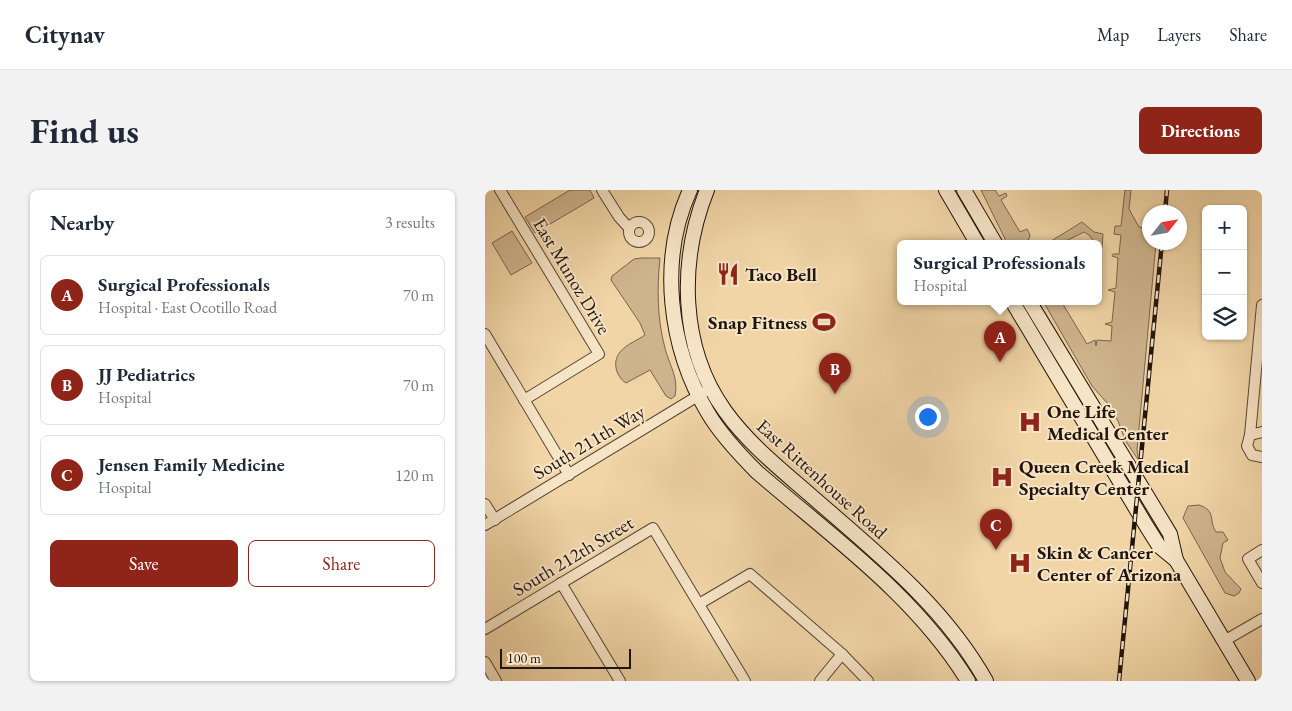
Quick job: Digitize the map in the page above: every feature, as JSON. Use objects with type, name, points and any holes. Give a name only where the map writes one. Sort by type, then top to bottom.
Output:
[{"type":"main road","name":"East Rittenhouse Road","points":[[690,190],[679,225],[671,286],[676,330],[689,374],[699,396],[716,425],[757,472],[917,612],[968,681]]},
{"type":"main road","name":"East Rittenhouse Road","points":[[707,190],[692,237],[687,268],[687,292],[690,322],[711,388],[723,409],[749,442],[905,578],[934,608],[956,634],[987,681]]},
{"type":"main road","points":[[955,191],[976,240]]},
{"type":"main road","points":[[955,191],[993,240]]},
{"type":"main road","points":[[1014,305],[1155,540],[1159,546],[1176,560]]},
{"type":"main road","points":[[1031,305],[1169,534],[1176,560],[1248,681]]},
{"type":"street","name":"East Munoz Drive","points":[[500,190],[599,354],[524,400]]},
{"type":"street","points":[[602,190],[619,217],[629,228]]},
{"type":"street","points":[[1262,305],[1251,435],[1247,442],[1247,450],[1253,455],[1262,457]]},
{"type":"street","points":[[485,334],[569,475]]},
{"type":"street","name":"South 211th Way","points":[[485,525],[711,388]]},
{"type":"street","points":[[1251,435],[1262,432]]},
{"type":"street","points":[[485,504],[495,520]]},
{"type":"street","name":"South 212th Street","points":[[485,630],[653,528],[699,604]]},
{"type":"street","points":[[1262,550],[1248,559],[1262,583]]},
{"type":"street","points":[[745,681],[699,604],[750,574],[843,654],[868,681]]},
{"type":"street","points":[[561,583],[620,681]]},
{"type":"street","points":[[1225,641],[1262,619]]},
{"type":"street","points":[[820,681],[843,654]]},
{"type":"street","points":[[485,662],[496,681]]},
{"type":"shaded area","points":[[570,190],[590,190],[594,198],[535,233],[525,217]]},
{"type":"shaded area","points":[[981,190],[995,190],[999,196],[1006,193],[1007,196],[1001,200],[1020,232],[1027,229],[1030,235],[1028,240],[1006,240]]},
{"type":"shaded area","points":[[1125,190],[1131,190],[1129,209],[1139,227],[1142,228],[1142,250],[1155,250],[1137,450],[1139,461],[1125,440],[1118,421],[1108,404],[1092,386],[1045,305],[1063,305],[1087,344],[1095,340],[1096,346],[1097,340],[1111,341],[1112,326],[1105,324],[1112,322],[1115,292],[1108,290],[1116,288],[1118,258],[1112,256],[1113,254],[1119,254],[1121,235],[1114,234],[1115,226],[1121,226]]},
{"type":"shaded area","points":[[1082,222],[1094,232],[1103,234],[1102,248],[1102,240],[1093,240],[1084,232],[1068,240],[1053,240]]},
{"type":"shaded area","points":[[512,231],[532,263],[511,275],[492,243]]},
{"type":"shaded area","points":[[660,258],[658,292],[660,326],[676,383],[675,396],[671,399],[666,396],[650,370],[626,383],[619,376],[616,368],[616,359],[621,351],[645,335],[640,323],[611,280],[612,276],[634,259]]},
{"type":"shaded area","points":[[1199,505],[1205,507],[1210,513],[1216,532],[1223,532],[1228,540],[1223,543],[1220,558],[1225,572],[1241,589],[1234,596],[1225,593],[1183,518],[1188,506]]},
{"type":"railway","points":[[1166,205],[1167,190]]},
{"type":"railway","points":[[1119,681],[1161,250]]},
{"type":"place","name":"Taco Bell","points":[[728,274]]},
{"type":"place","name":"Snap Fitness","points":[[824,322]]},
{"type":"place","name":"Surgical Professionals","points":[[1000,362]]},
{"type":"place","name":"JJ Pediatrics","points":[[835,394]]},
{"type":"place","name":"One Life Medical Center","points":[[1030,422]]},
{"type":"place","name":"Queen Creek Medical Specialty Center","points":[[1002,477]]},
{"type":"place","name":"Jensen Family Medicine","points":[[996,550]]},
{"type":"place","name":"Skin & Cancer Center of Arizona","points":[[1020,563]]}]
